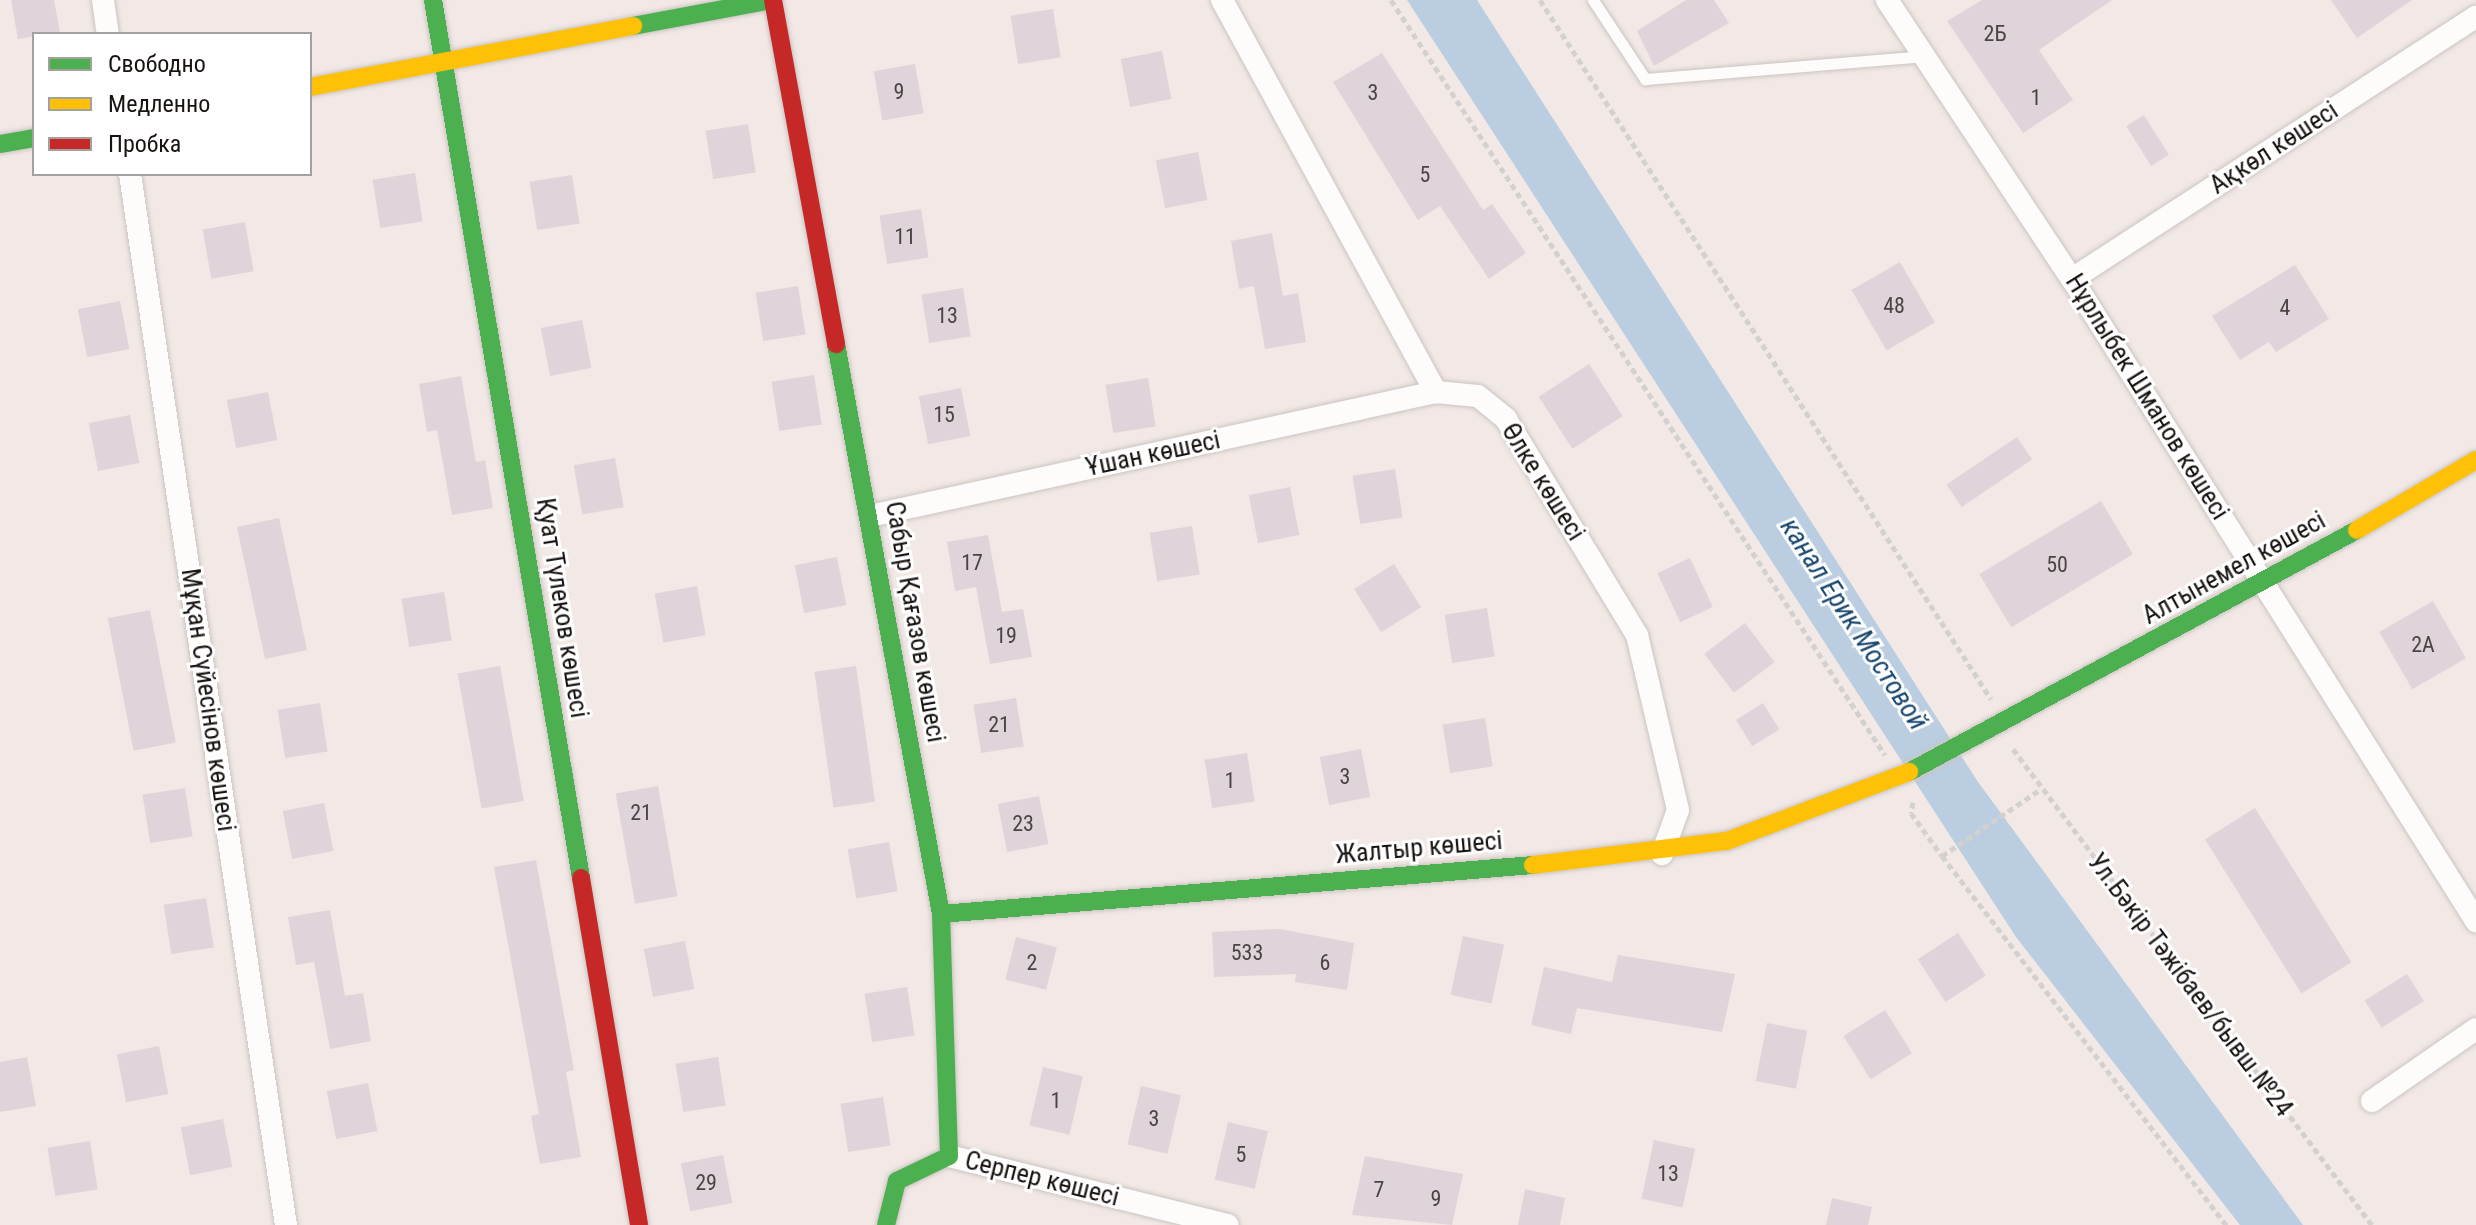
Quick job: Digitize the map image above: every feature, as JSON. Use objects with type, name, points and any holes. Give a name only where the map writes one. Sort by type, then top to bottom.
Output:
[{"type":"street","points":[[103,0],[108,32]]},
{"type":"street","name":"Қуат Түлеков көшесі","points":[[433,0],[639,1225]]},
{"type":"street","points":[[312,87],[772,0]]},
{"type":"street","name":"Сабыр Қағазов көшесі","points":[[772,0],[870,516],[941,914],[949,1156]]},
{"type":"street","points":[[1222,0],[1436,392]]},
{"type":"street","name":"Нұрлыбек Шманов көшесі","points":[[1887,0],[2072,279],[2476,921]]},
{"type":"street","name":"Ақкөл көшесі","points":[[2072,279],[2476,17]]},
{"type":"street","points":[[0,144],[32,138]]},
{"type":"street","name":"Мұқан Сүйесінов көшесі","points":[[130,176],[286,1225]]},
{"type":"street","name":"Ұшан көшесі","points":[[870,516],[1436,392]]},
{"type":"street","name":"Өлке көшесі","points":[[1436,392],[1478,396],[1506,419],[1637,635],[1678,810],[1662,854]]},
{"type":"street","name":"Алтынемел көшесі","points":[[1889,782],[2264,584],[2476,460]]},
{"type":"street","name":"Жалтыр көшесі","points":[[941,914],[1662,854],[1727,841],[1889,782]]},
{"type":"street","points":[[2372,1101],[2476,1029]]},
{"type":"street","points":[[886,1225],[897,1181],[949,1156]]},
{"type":"street","name":"Серпер көшесі","points":[[949,1156],[1228,1225]]},
{"type":"lane","points":[[1593,0],[1645,79],[1923,56]]},
{"type":"path","points":[[1391,0],[1887,754]]},
{"type":"path","points":[[1540,0],[1992,701],[1984,705]]},
{"type":"path","name":"Ул.Бәкір Тәжібаев/бывш.№24","points":[[2009,748],[2023,755],[2041,789],[2372,1225]]},
{"type":"path","points":[[1942,856],[2041,789]]},
{"type":"path","points":[[1912,803],[1911,813],[1942,856],[2226,1225]]},
{"type":"water","name":"канал Ерик Мостовой","points":[[1407,0],[1477,0],[1978,782],[2303,1225],[2240,1225],[2016,937]]},
{"type":"building","points":[[11,0],[54,0],[60,32],[32,32],[32,37],[18,39]]},
{"type":"building","points":[[1686,0],[1714,0],[1729,23],[1654,66],[1637,31]]},
{"type":"building","points":[[1982,0],[2112,0],[2039,50],[2073,100],[2023,133],[1947,21]]},
{"type":"building","points":[[2331,0],[2412,0],[2357,38]]},
{"type":"building","points":[[1053,9],[1061,57],[1018,64],[1011,16]]},
{"type":"building","points":[[1162,51],[1171,99],[1130,107],[1121,59]]},
{"type":"building","points":[[1382,53],[1483,210],[1492,204],[1526,253],[1489,279],[1440,206],[1418,220],[1333,82]]},
{"type":"building","points":[[915,64],[924,113],[882,121],[874,71]]},
{"type":"building","points":[[2144,115],[2169,155],[2151,166],[2126,126]]},
{"type":"building","points":[[748,124],[756,172],[713,179],[706,131]]},
{"type":"building","points":[[1198,152],[1207,200],[1165,208],[1156,160]]},
{"type":"building","points":[[415,173],[423,221],[380,228],[373,180]]},
{"type":"building","points":[[572,175],[580,223],[537,230],[530,182]]},
{"type":"building","points":[[921,209],[929,257],[887,264],[880,216]]},
{"type":"building","points":[[245,222],[254,271],[211,279],[203,229]]},
{"type":"building","points":[[1272,233],[1283,296],[1298,293],[1306,342],[1265,349],[1254,286],[1239,289],[1231,241]]},
{"type":"building","points":[[1900,262],[1935,323],[1887,351],[1852,290]]},
{"type":"building","points":[[2295,265],[2329,319],[2276,352],[2269,342],[2240,360],[2212,316]]},
{"type":"building","points":[[798,286],[806,334],[763,341],[756,293]]},
{"type":"building","points":[[963,288],[971,336],[929,343],[922,295]]},
{"type":"building","points":[[120,301],[129,349],[87,357],[78,309]]},
{"type":"building","points":[[582,320],[591,368],[550,376],[541,328]]},
{"type":"building","points":[[1589,364],[1623,416],[1572,449],[1539,397]]},
{"type":"building","points":[[814,375],[822,424],[779,431],[772,382]]},
{"type":"building","points":[[461,376],[476,462],[485,460],[493,508],[452,515],[437,430],[427,432],[419,384]]},
{"type":"building","points":[[1148,378],[1156,426],[1113,433],[1106,385]]},
{"type":"building","points":[[961,388],[970,436],[928,444],[919,396]]},
{"type":"building","points":[[268,392],[277,440],[236,448],[227,400]]},
{"type":"building","points":[[130,415],[139,463],[98,471],[89,423]]},
{"type":"building","points":[[2017,437],[2032,459],[1962,507],[1947,485]]},
{"type":"building","points":[[615,458],[624,507],[582,515],[574,465]]},
{"type":"building","points":[[1395,469],[1403,517],[1360,524],[1353,476]]},
{"type":"building","points":[[1290,487],[1299,535],[1258,543],[1249,495]]},
{"type":"building","points":[[2101,501],[2133,554],[2011,627],[1979,574]]},
{"type":"building","points":[[279,518],[307,650],[265,659],[237,527]]},
{"type":"building","points":[[1192,526],[1200,574],[1157,581],[1150,533]]},
{"type":"building","points":[[988,535],[1002,612],[1023,609],[1032,657],[990,664],[976,587],[955,591],[947,542]]},
{"type":"building","points":[[837,557],[846,605],[804,613],[795,565]]},
{"type":"building","points":[[1690,558],[1713,607],[1680,622],[1657,573]]},
{"type":"building","points":[[1394,564],[1421,607],[1381,632],[1354,589]]},
{"type":"building","points":[[697,586],[706,635],[663,643],[655,593]]},
{"type":"building","points":[[444,592],[452,640],[409,647],[402,599]]},
{"type":"building","points":[[2433,601],[2466,658],[2412,689],[2379,632]]},
{"type":"building","points":[[1487,608],[1495,656],[1452,663],[1445,615]]},
{"type":"building","points":[[150,610],[176,743],[134,751],[108,618]]},
{"type":"building","points":[[1745,623],[1774,662],[1734,693],[1704,654]]},
{"type":"building","points":[[500,666],[524,801],[481,808],[458,673]]},
{"type":"building","points":[[856,666],[875,802],[833,808],[814,672]]},
{"type":"building","points":[[1016,698],[1024,746],[981,753],[974,705]]},
{"type":"building","points":[[320,703],[328,751],[285,758],[278,710]]},
{"type":"building","points":[[1763,703],[1779,729],[1752,746],[1736,720]]},
{"type":"building","points":[[1485,718],[1493,766],[1450,773],[1443,725]]},
{"type":"building","points":[[1361,749],[1370,797],[1329,805],[1320,757]]},
{"type":"building","points":[[1247,753],[1255,801],[1212,808],[1205,760]]},
{"type":"building","points":[[658,786],[677,896],[635,904],[616,793]]},
{"type":"building","points":[[185,788],[193,836],[150,843],[143,795]]},
{"type":"building","points":[[1039,796],[1048,844],[1007,852],[998,804]]},
{"type":"building","points":[[324,803],[333,851],[292,859],[283,811]]},
{"type":"building","points":[[2255,808],[2351,962],[2301,994],[2205,839]]},
{"type":"building","points":[[889,842],[898,891],[856,899],[848,849]]},
{"type":"building","points":[[536,860],[574,1070],[566,1072],[581,1157],[540,1164],[531,1116],[539,1114],[494,867]]},
{"type":"building","points":[[206,898],[214,947],[171,954],[164,905]]},
{"type":"building","points":[[330,910],[345,996],[363,993],[371,1041],[330,1049],[314,962],[296,965],[288,917]]},
{"type":"building","points":[[1280,929],[1354,943],[1347,990],[1295,982],[1296,974],[1214,977],[1212,932]]},
{"type":"building","points":[[1958,933],[1986,976],[1946,1002],[1918,959]]},
{"type":"building","points":[[1463,936],[1504,945],[1492,1003],[1451,995]]},
{"type":"building","points":[[1016,937],[1057,947],[1046,990],[1005,980]]},
{"type":"building","points":[[685,941],[694,989],[653,997],[644,949]]},
{"type":"building","points":[[1618,955],[1735,974],[1722,1032],[1577,1008],[1571,1034],[1531,1025],[1544,967],[1612,982]]},
{"type":"building","points":[[2407,974],[2424,1001],[2382,1028],[2365,1000]]},
{"type":"building","points":[[907,987],[915,1035],[872,1042],[865,994]]},
{"type":"building","points":[[1885,1010],[1912,1053],[1870,1079],[1843,1036]]},
{"type":"building","points":[[1767,1023],[1807,1031],[1796,1089],[1756,1081]]},
{"type":"building","points":[[159,1046],[168,1094],[126,1102],[117,1054]]},
{"type":"building","points":[[27,1057],[36,1106],[0,1112],[0,1062]]},
{"type":"building","points":[[718,1057],[726,1105],[683,1112],[676,1064]]},
{"type":"building","points":[[1043,1067],[1083,1076],[1069,1135],[1030,1125]]},
{"type":"building","points":[[368,1083],[377,1131],[336,1139],[327,1091]]},
{"type":"building","points":[[1141,1086],[1181,1095],[1167,1154],[1128,1144]]},
{"type":"building","points":[[883,1097],[891,1145],[848,1152],[841,1104]]},
{"type":"building","points":[[223,1119],[232,1167],[190,1175],[181,1127]]},
{"type":"building","points":[[1228,1122],[1268,1131],[1255,1189],[1215,1179]]},
{"type":"building","points":[[1654,1140],[1695,1149],[1683,1207],[1642,1199]]},
{"type":"building","points":[[90,1141],[98,1189],[55,1196],[48,1148]]},
{"type":"building","points":[[723,1155],[732,1203],[690,1211],[681,1163]]},
{"type":"building","points":[[1365,1156],[1463,1174],[1452,1225],[1352,1215]]},
{"type":"building","points":[[1525,1189],[1565,1198],[1560,1225],[1518,1225]]},
{"type":"building","points":[[1832,1198],[1872,1207],[1868,1225],[1826,1225]]},
{"type":"traffic: fast","points":[[433,0],[581,878]]},
{"type":"traffic: fast","points":[[633,26],[772,0]]},
{"type":"traffic: fast","points":[[0,144],[32,138]]},
{"type":"traffic: fast","points":[[836,344],[941,914],[949,1156],[897,1181],[886,1225]]},
{"type":"traffic: fast","points":[[1909,772],[2357,530]]},
{"type":"traffic: fast","points":[[941,914],[1533,865]]},
{"type":"traffic: slow","points":[[312,87],[633,26]]},
{"type":"traffic: slow","points":[[2357,530],[2476,460]]},
{"type":"traffic: slow","points":[[1533,865],[1727,841],[1909,772]]},
{"type":"traffic: jam","points":[[773,0],[836,344]]},
{"type":"traffic: jam","points":[[581,878],[639,1225]]}]
